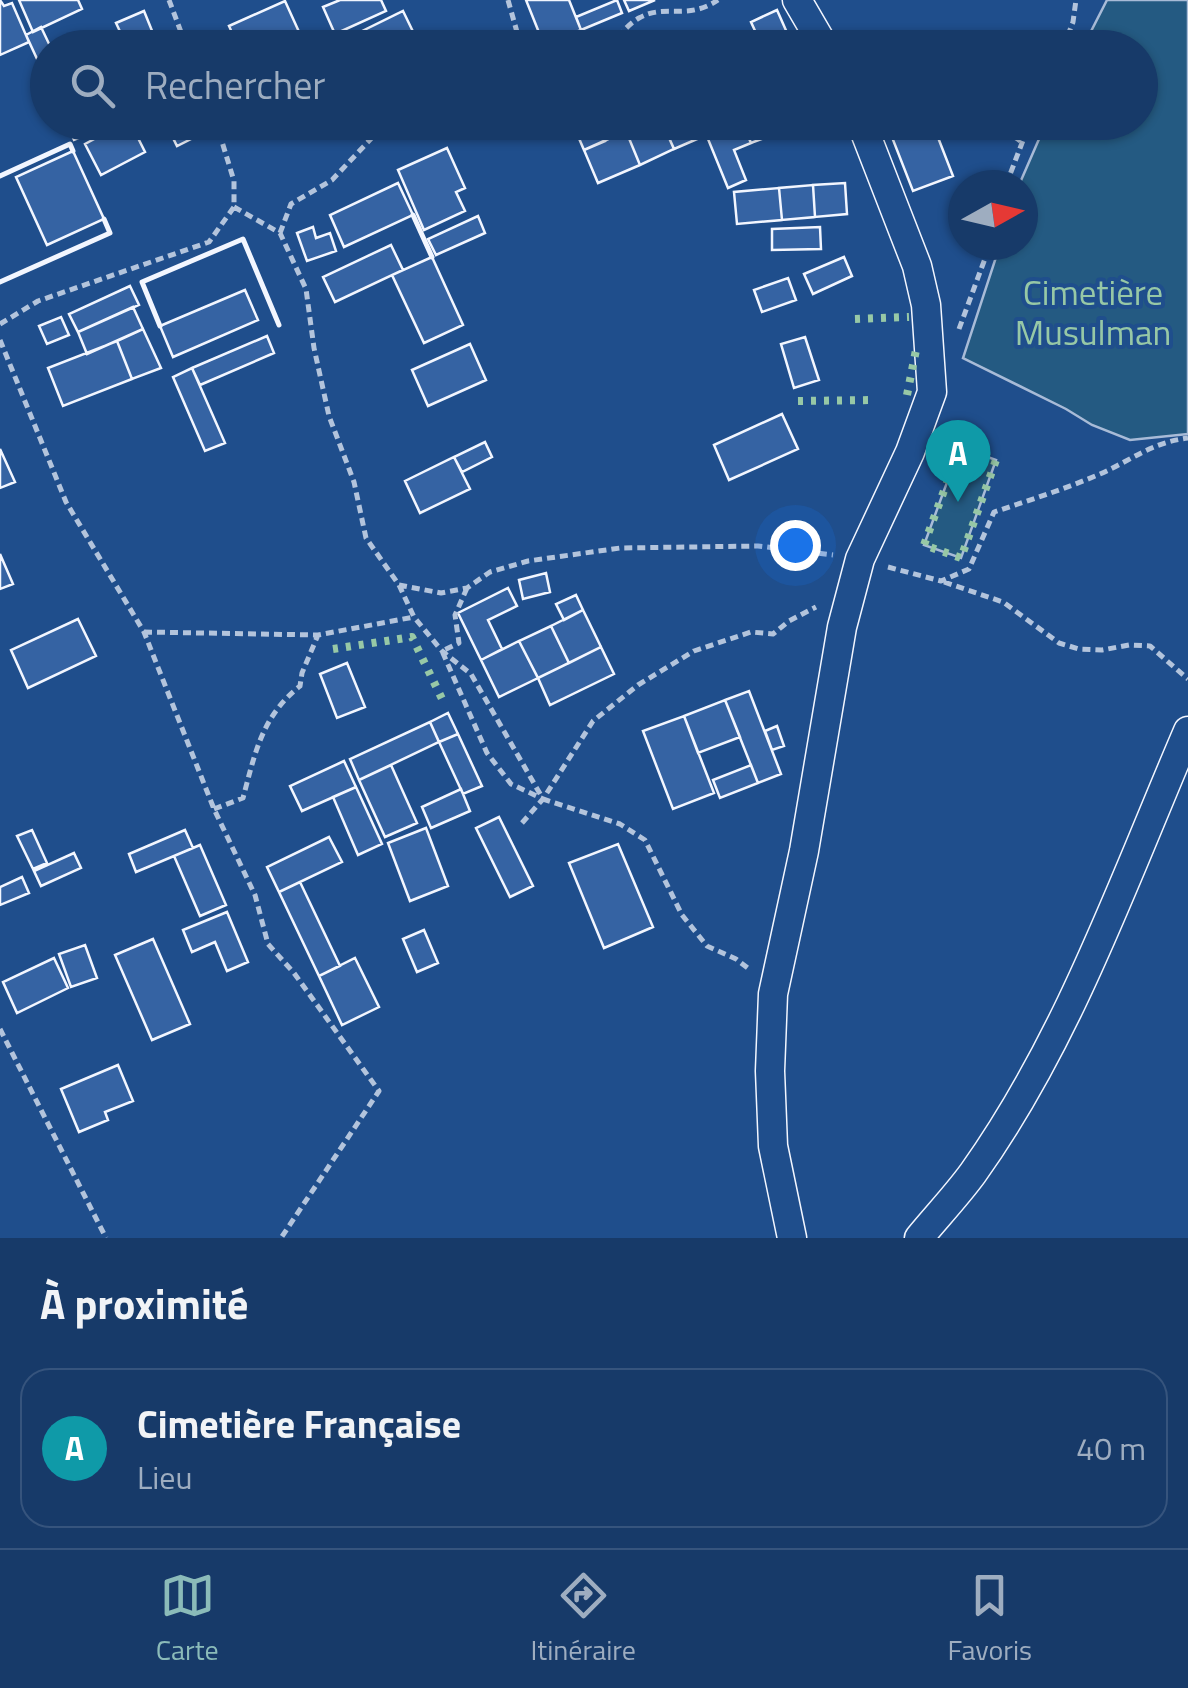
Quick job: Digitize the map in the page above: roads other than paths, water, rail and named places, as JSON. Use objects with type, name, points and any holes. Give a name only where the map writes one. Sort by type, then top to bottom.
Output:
[{"type":"street","points":[[797,0],[814,30]]},
{"type":"street","points":[[792,1238],[773,1146],[772,994],[804,851],[842,627],[860,559],[910,452],[932,392],[926,305],[917,266],[869,140]]},
{"type":"street","points":[[920,1238],[973,1172],[1038,1065],[1090,961],[1188,732]]},
{"type":"place","name":"Cimetière Française","points":[[958,502]]},
{"type":"park label","name":"Cimetière Musulman","points":[[1093,313]]}]
